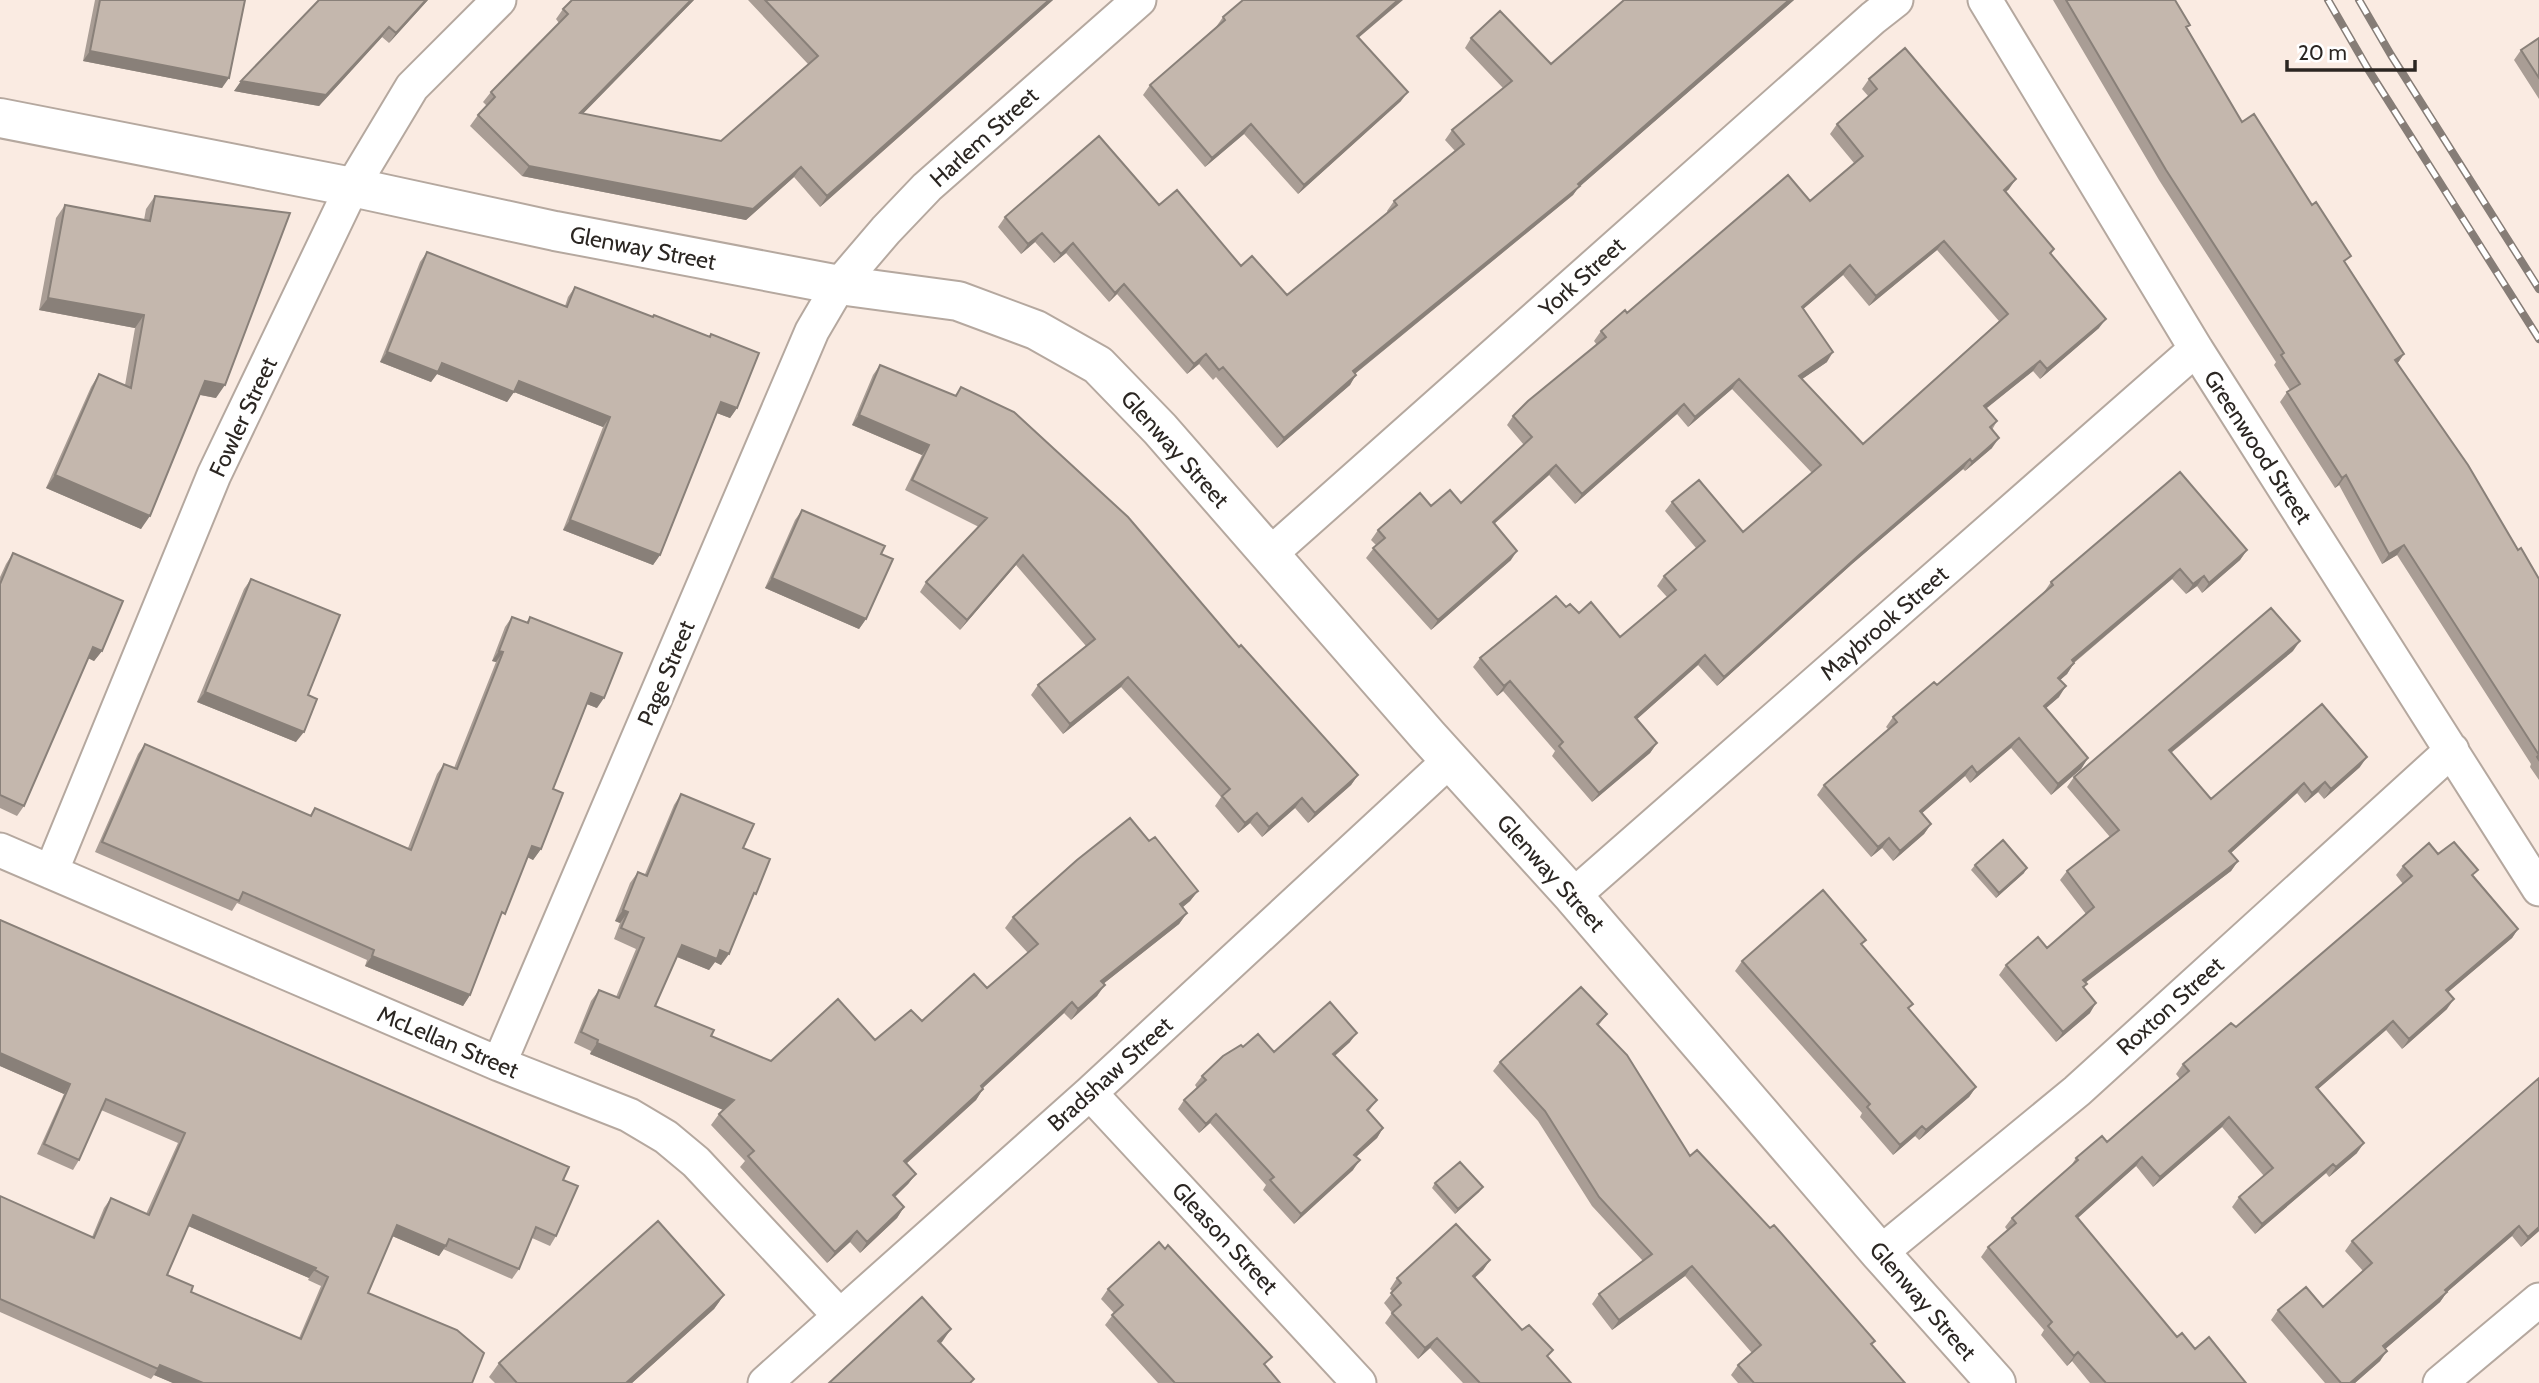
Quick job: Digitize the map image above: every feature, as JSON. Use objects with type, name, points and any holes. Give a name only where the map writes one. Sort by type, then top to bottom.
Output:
[{"type":"street","name":"Fowler Street","points":[[51,872],[214,475],[352,187],[412,87],[499,0]]},
{"type":"street","name":"Harlem Street","points":[[839,285],[927,187],[1139,0]]},
{"type":"street","name":"York Street","points":[[1269,555],[1896,0]]},
{"type":"street","name":"Greenwood Street","points":[[1986,0],[2196,349],[2539,889]]},
{"type":"street","name":"Glenway Street","points":[[0,118],[352,187],[555,231],[839,285],[958,301],[1036,330],[1098,365],[1160,429],[1573,896],[1880,1253],[1996,1383]]},
{"type":"street","name":"Page Street","points":[[499,1064],[811,331],[839,285]]},
{"type":"street","name":"Maybrook Street","points":[[1573,896],[2196,349]]},
{"type":"street","name":"Roxton Street","points":[[1880,1253],[2077,1091],[2452,750]]},
{"type":"street","name":"Bradshaw Street","points":[[765,1383],[1090,1093],[1450,760]]},
{"type":"street","name":"McLellan Street","points":[[0,850],[499,1064],[629,1115],[666,1137],[696,1162],[839,1315]]},
{"type":"street","name":"Gleason Street","points":[[1090,1093],[1359,1383]]},
{"type":"street","points":[[2440,1383],[2539,1300]]},
{"type":"building","points":[[100,0],[245,0],[229,78],[90,51]]},
{"type":"building","points":[[319,0],[426,0],[396,33],[389,27],[326,95],[241,81]]},
{"type":"building","points":[[572,0],[691,0],[580,113],[721,141],[818,56],[765,0],[1049,0],[827,196],[801,167],[753,209],[529,166],[478,115],[495,97],[491,92],[568,14],[563,9]]},
{"type":"building","points":[[1243,0],[1398,0],[1357,36],[1408,92],[1304,185],[1251,124],[1212,158],[1150,85],[1225,20],[1223,17]]},
{"type":"building","points":[[1624,0],[1789,0],[1578,184],[1580,186],[1353,371],[1356,375],[1284,438],[1223,367],[1219,370],[1206,354],[1194,364],[1124,284],[1115,293],[1073,243],[1061,254],[1042,233],[1028,244],[1005,217],[1099,136],[1159,205],[1177,190],[1241,266],[1252,256],[1287,295],[1397,205],[1394,201],[1464,144],[1452,130],[1512,81],[1471,38],[1500,11],[1551,64]]},
{"type":"building","points":[[2066,0],[2175,0],[2190,25],[2186,27],[2242,122],[2254,114],[2312,205],[2316,202],[2351,256],[2344,261],[2404,354],[2395,360],[2468,465],[2518,550],[2521,548],[2539,579],[2539,755],[2404,545],[2389,554],[2346,475],[2342,478],[2287,392],[2300,384],[2281,355],[2284,353],[2166,170]]},
{"type":"building","points":[[2539,38],[2539,78],[2521,50]]},
{"type":"building","points":[[1905,48],[2016,179],[2004,190],[2054,249],[2050,253],[2106,319],[2047,369],[2040,361],[1984,406],[1997,421],[1990,427],[1999,438],[1972,462],[1970,459],[1859,555],[1724,677],[1705,655],[1635,717],[1657,743],[1599,793],[1559,746],[1563,742],[1510,681],[1504,686],[1480,658],[1556,596],[1566,607],[1570,604],[1579,613],[1591,602],[1620,637],[1676,590],[1664,576],[1705,541],[1672,502],[1699,480],[1743,532],[1821,465],[1739,379],[1695,417],[1684,404],[1582,494],[1556,465],[1493,522],[1517,551],[1438,620],[1373,548],[1385,538],[1378,530],[1420,493],[1431,506],[1450,490],[1461,503],[1532,437],[1513,416],[1606,337],[1601,331],[1625,310],[1627,313],[1788,175],[1810,201],[1863,156],[1837,124],[1877,89],[1869,79]],"holes":[[[1944,241],[2008,314],[1863,444],[1799,376],[1833,352],[1802,307],[1850,265],[1876,296]]]},
{"type":"building","points":[[155,196],[290,213],[225,385],[205,381],[150,516],[55,475],[99,374],[131,388],[144,315],[48,298],[65,205],[150,221]]},
{"type":"building","points":[[427,252],[567,307],[575,287],[759,353],[737,408],[721,402],[660,555],[570,520],[610,417],[519,381],[514,392],[442,363],[438,372],[387,352]]},
{"type":"building","points":[[880,365],[956,396],[961,387],[1014,412],[1128,517],[1239,647],[1241,645],[1358,775],[1315,813],[1302,798],[1269,827],[1257,813],[1245,823],[1222,796],[1230,789],[1128,677],[1070,724],[1038,685],[1095,639],[1023,555],[967,620],[926,582],[987,518],[912,480],[929,445],[859,415]]},
{"type":"building","points":[[2180,472],[2247,550],[2209,583],[2204,576],[2193,584],[2180,569],[2072,660],[2074,663],[2058,678],[2066,686],[2044,706],[2088,758],[2058,784],[2019,738],[1977,773],[1972,766],[1920,811],[1931,824],[1900,851],[1889,838],[1878,847],[1824,785],[1897,722],[1893,717],[1934,682],[1937,685],[2053,585],[2051,582]]},
{"type":"building","points":[[802,510],[885,546],[881,554],[893,559],[866,619],[772,578]]},
{"type":"building","points":[[13,553],[123,601],[102,651],[93,647],[24,806],[0,795],[0,584]]},
{"type":"building","points":[[251,579],[340,615],[308,695],[317,699],[304,732],[205,692]]},
{"type":"building","points":[[2271,608],[2300,641],[2169,750],[2211,799],[2322,704],[2367,757],[2331,789],[2325,782],[2312,793],[2304,783],[2229,851],[2238,861],[2083,980],[2087,984],[2083,987],[2096,1003],[2063,1032],[2006,965],[2038,937],[2047,948],[2094,907],[2067,871],[2119,830],[2074,777]]},
{"type":"building","points":[[512,617],[528,623],[530,617],[622,653],[604,698],[591,693],[553,789],[563,793],[541,849],[532,846],[505,914],[502,912],[470,995],[372,956],[374,950],[243,892],[239,901],[102,842],[145,744],[311,816],[315,808],[411,850],[444,764],[457,769],[503,652],[499,651]]},
{"type":"building","points":[[681,794],[754,824],[743,848],[770,859],[729,954],[720,950],[717,959],[682,945],[655,1006],[714,1030],[711,1036],[771,1061],[838,999],[875,1040],[911,1010],[922,1021],[974,974],[987,988],[1038,944],[1013,917],[1077,860],[1130,818],[1149,841],[1155,837],[1198,891],[1180,904],[1187,913],[1101,981],[1105,985],[1078,1009],[1072,1002],[904,1161],[916,1174],[893,1195],[904,1207],[867,1242],[857,1231],[835,1252],[748,1156],[754,1151],[719,1114],[734,1100],[597,1043],[598,1040],[581,1032],[599,990],[619,998],[644,938],[621,928],[628,912],[623,910],[638,872],[647,876]]},
{"type":"building","points":[[2003,840],[2027,868],[1999,893],[1975,865]]},
{"type":"building","points":[[2454,842],[2478,870],[2472,875],[2518,929],[2446,990],[2454,999],[2409,1039],[2393,1021],[2316,1087],[2364,1143],[2336,1167],[2333,1164],[2262,1224],[2239,1197],[2273,1168],[2229,1117],[2160,1177],[2142,1157],[2076,1216],[2177,1337],[2182,1333],[2195,1349],[2209,1337],[2246,1383],[2106,1383],[2078,1352],[2074,1356],[2048,1326],[2052,1322],[1988,1247],[2016,1223],[2012,1218],[2078,1160],[2076,1158],[2102,1136],[2107,1142],[2189,1071],[2183,1064],[2231,1023],[2236,1027],[2412,876],[2403,866],[2429,843],[2438,854]]},
{"type":"building","points":[[1823,890],[1866,940],[1861,944],[1913,1004],[1908,1008],[1976,1087],[1926,1130],[1922,1126],[1900,1145],[1867,1107],[1870,1104],[1742,961]]},
{"type":"building","points":[[0,920],[569,1167],[563,1180],[578,1186],[556,1236],[536,1227],[519,1269],[449,1239],[446,1246],[397,1225],[368,1293],[457,1330],[484,1353],[472,1383],[203,1383],[160,1365],[158,1369],[0,1299],[0,1196],[94,1238],[111,1198],[149,1215],[185,1133],[106,1099],[79,1160],[44,1144],[70,1084],[0,1053]],"holes":[[[193,1215],[316,1268],[315,1270],[328,1277],[301,1339],[191,1292],[193,1286],[167,1275]]]},
{"type":"building","points":[[1581,987],[1607,1014],[1597,1024],[1627,1055],[1690,1156],[1697,1150],[1770,1228],[1774,1225],[1875,1341],[1871,1344],[1905,1383],[1754,1383],[1738,1365],[1761,1345],[1692,1266],[1619,1320],[1599,1294],[1652,1254],[1599,1197],[1545,1111],[1500,1062]]},
{"type":"building","points":[[1330,1002],[1357,1033],[1333,1054],[1377,1100],[1367,1110],[1383,1128],[1354,1155],[1360,1160],[1301,1214],[1270,1180],[1274,1177],[1216,1114],[1206,1124],[1184,1100],[1206,1080],[1202,1076],[1223,1056],[1241,1045],[1243,1047],[1258,1034],[1274,1052]]},
{"type":"building","points":[[2539,1078],[2539,1227],[2528,1237],[2519,1226],[2383,1346],[2387,1351],[2350,1383],[2341,1383],[2278,1310],[2306,1287],[2323,1307],[2372,1263],[2352,1241]]},
{"type":"building","points":[[1460,1162],[1483,1187],[1458,1209],[1435,1183]]},
{"type":"building","points":[[658,1221],[724,1295],[626,1383],[517,1383],[499,1363]]},
{"type":"building","points":[[1456,1224],[1490,1260],[1473,1276],[1522,1330],[1529,1325],[1553,1350],[1547,1356],[1571,1383],[1480,1383],[1437,1338],[1425,1348],[1392,1313],[1401,1305],[1391,1293],[1401,1283],[1397,1278]]},
{"type":"building","points":[[1159,1242],[1165,1249],[1168,1245],[1272,1357],[1264,1364],[1280,1383],[1175,1383],[1112,1315],[1123,1305],[1108,1289]]},
{"type":"building","points":[[922,1297],[951,1329],[938,1341],[974,1379],[970,1383],[829,1383]]},
{"type":"railway","points":[[2328,0],[2368,69],[2539,339]]},
{"type":"railway","points":[[2359,0],[2539,289]]}]
